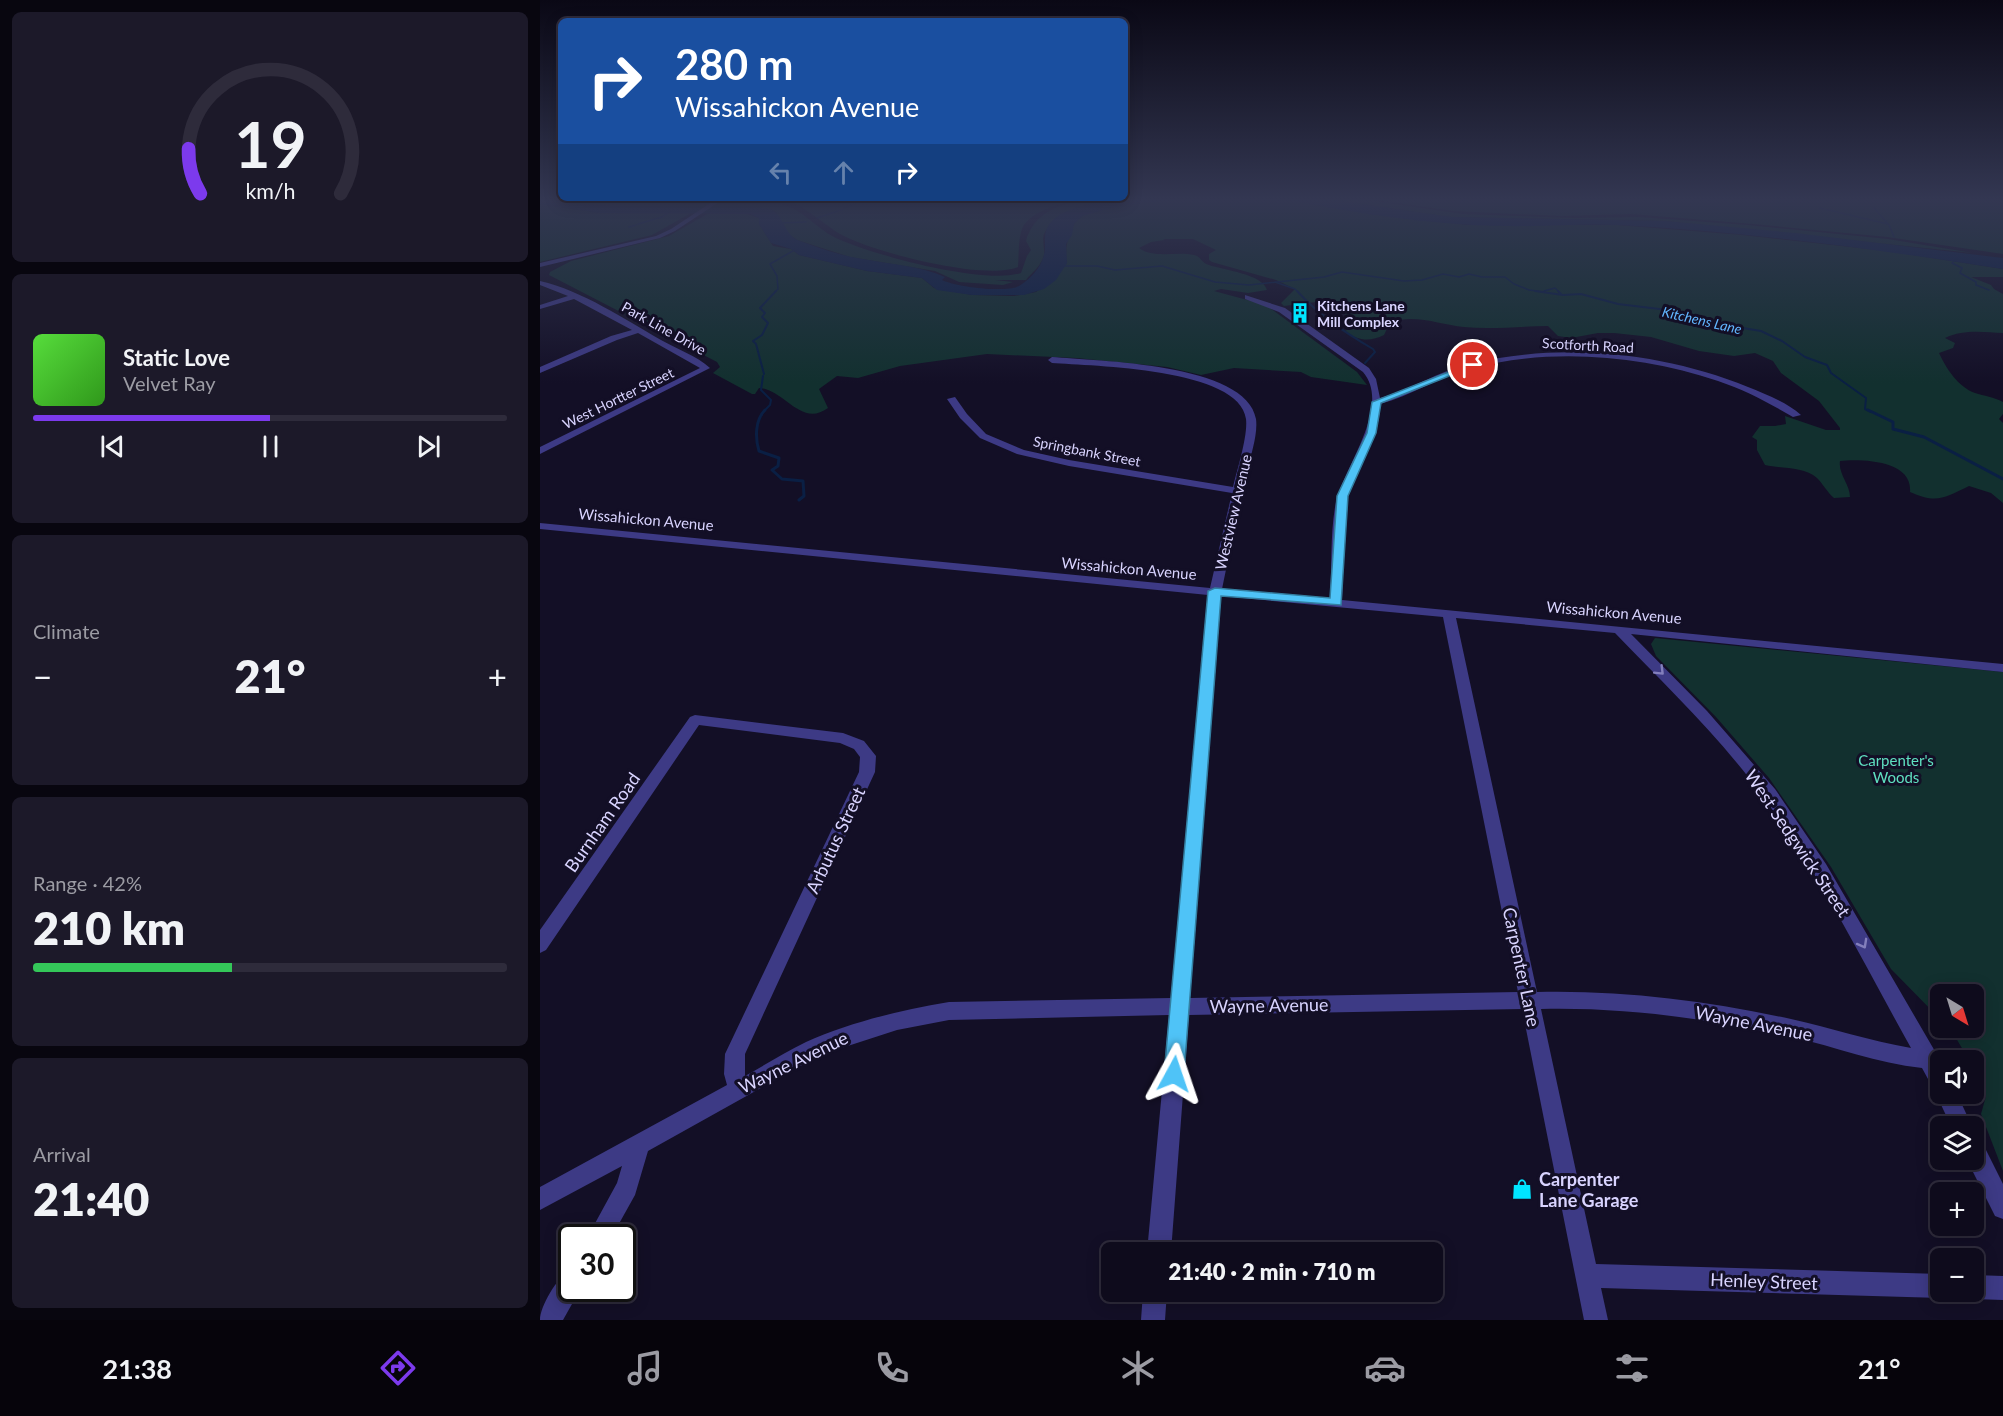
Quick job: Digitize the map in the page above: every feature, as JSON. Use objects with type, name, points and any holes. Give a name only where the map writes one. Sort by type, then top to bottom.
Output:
[{"type":"street","points":[[553,285],[543,276],[541,270],[571,260]]},
{"type":"street","points":[[542,283],[553,285]]},
{"type":"street","points":[[540,306],[552,291],[542,283]]},
{"type":"street","name":"Park Line Drive","points":[[553,285],[640,330],[706,368]]},
{"type":"street","points":[[540,306],[576,296]]},
{"type":"street","points":[[1248,297],[1282,310],[1366,370],[1373,380],[1377,402],[1371,433],[1342,496],[1336,603]]},
{"type":"street","points":[[540,369],[614,338],[640,330]]},
{"type":"street","name":"Scotforth Road","points":[[1377,402],[1448,373],[1483,363],[1534,356],[1577,356],[1630,360],[1698,373],[1751,390],[1796,415]]},
{"type":"street","name":"Westview Avenue","points":[[1052,360],[1172,371],[1204,379],[1233,394],[1245,405],[1251,424],[1215,591],[1160,1242]]},
{"type":"street","name":"West Hortter Street","points":[[540,451],[706,368]]},
{"type":"street","name":"Springbank Street","points":[[952,399],[963,416],[979,432],[1014,450],[1069,463],[1213,488],[1237,490]]},
{"type":"street","name":"Wissahickon Avenue","points":[[540,526],[2003,668]]},
{"type":"street","name":"Carpenter Lane","points":[[1449,613],[1596,1320]]},
{"type":"street","name":"West Sedgwick Street","points":[[1619,629],[1710,722],[1769,793],[1820,869],[1929,1060]]},
{"type":"street","name":"Burnham Road","points":[[540,945],[695,720]]},
{"type":"street","name":"Arbutus Street","points":[[695,720],[843,738],[860,745],[868,756],[867,772],[735,1054],[733,1065],[738,1089]]},
{"type":"street","name":"Wayne Avenue","points":[[540,1199],[813,1049],[853,1032],[920,1015],[970,1010],[1180,1006],[1529,1001],[1607,1003],[1703,1012],[1793,1029],[1900,1056],[1929,1060]]},
{"type":"street","points":[[606,1224],[627,1187],[639,1144]]},
{"type":"street","points":[[1984,1170],[2003,1208]]},
{"type":"street","name":"Henley Street","points":[[1587,1276],[1930,1286]]},
{"type":"street","points":[[1984,1287],[2003,1288]]},
{"type":"street","points":[[549,1320],[560,1302]]},
{"type":"street","points":[[1153,1320],[1154,1302]]},
{"type":"green space","points":[[576,260],[819,260],[867,271],[922,278],[934,288],[972,295],[1014,296],[1036,292],[1067,263],[1067,260],[1201,260],[1206,264],[1251,276],[1267,290],[1248,293],[1221,289],[1214,291],[1266,305],[1357,372],[1367,385],[1311,377],[1301,372],[1234,368],[1201,375],[1167,367],[1076,358],[987,354],[900,366],[858,378],[837,376],[819,389],[828,408],[818,413],[809,413],[801,411],[768,390],[759,388],[755,394],[752,394],[713,373],[720,367],[717,362],[549,275],[550,272]]},
{"type":"green space","points":[[866,260],[902,260],[955,272],[1004,276],[1021,273],[1026,260],[1043,260],[1026,280],[995,280],[1013,282],[1003,285],[959,282],[935,271]]},
{"type":"green space","points":[[917,260],[1018,260],[1018,267],[1002,270],[980,270]]},
{"type":"green space","points":[[1209,260],[1942,260],[2003,269],[2003,277],[1971,277],[1991,285],[2003,294],[2003,333],[1974,332],[1952,335],[1945,338],[1955,343],[1953,348],[1939,353],[1949,371],[1963,386],[1975,393],[2003,402],[2003,414],[1999,419],[2003,423],[2003,503],[1991,493],[1969,486],[1940,498],[1919,496],[1910,492],[1909,481],[1895,468],[1860,460],[1840,461],[1850,497],[1834,498],[1817,478],[1806,471],[1765,465],[1757,450],[1757,440],[1752,437],[1760,426],[1786,424],[1785,416],[1826,430],[1840,430],[1840,428],[1819,401],[1781,373],[1773,361],[1755,353],[1734,356],[1699,351],[1651,337],[1614,333],[1598,333],[1571,338],[1558,336],[1548,326],[1474,328],[1415,319],[1393,322],[1384,335],[1379,337],[1359,339],[1345,331],[1349,328],[1347,325],[1353,317],[1329,308],[1333,302],[1284,306],[1281,303],[1295,289],[1276,280]]},
{"type":"green space","name":"Carpenter's Woods","points":[[1655,638],[2003,672],[2003,1171],[1984,1122],[1984,1116],[1981,1114],[1986,1096],[1984,1092],[1984,1050],[1963,1050],[1956,1038],[1984,1038],[1984,984],[1930,984],[1930,1009],[1891,969],[1831,867],[1769,778],[1716,717],[1656,656],[1651,644]]},
{"type":"water","points":[[819,260],[868,260],[926,270],[945,277],[942,280],[949,283],[992,289],[1019,286],[1034,273],[1042,260],[1067,260],[1067,263],[1056,280],[1044,289],[1024,295],[972,295],[937,290],[922,278],[867,271]]},
{"type":"water","points":[[1939,260],[2003,260],[2003,269]]},
{"type":"waterway","points":[[777,276],[770,264],[778,260]]},
{"type":"waterway","points":[[1956,260],[1952,263],[1962,268],[1960,273],[1976,282],[1976,285],[1989,290]]},
{"type":"waterway","name":"Kitchens Lane","points":[[1060,266],[1097,266],[1115,270],[1162,266],[1215,282],[1249,285],[1275,282]]},
{"type":"waterway","name":"Kitchens Lane","points":[[1275,282],[1324,277],[1342,272],[1404,281],[1422,280],[1443,274],[1459,277],[1469,274],[1482,277],[1505,277],[1514,284],[1529,290],[1545,292]]},
{"type":"waterway","points":[[776,291],[778,289],[777,277]]},
{"type":"waterway","points":[[1275,282],[1295,289],[1332,323],[1373,349],[1375,352],[1365,363]]},
{"type":"waterway","name":"Kitchens Lane","points":[[1544,291],[1555,288],[1562,295]]},
{"type":"waterway","points":[[764,374],[756,344],[753,341],[762,335],[768,323],[762,317],[765,313],[760,308],[776,291]]},
{"type":"waterway","name":"Kitchens Lane","points":[[1535,291],[1562,295]]},
{"type":"waterway","name":"Kitchens Lane","points":[[1562,295],[1581,294],[1618,304],[1676,311],[1700,321],[1761,331],[1782,341],[1805,357],[1827,365],[1831,373],[1866,398],[1865,409],[1871,412]]},
{"type":"waterway","points":[[763,376],[761,390],[771,400],[765,410]]},
{"type":"waterway","points":[[765,410],[759,419],[757,429],[759,451],[779,458],[778,466],[772,470],[782,479],[803,481],[804,496],[799,500]]},
{"type":"waterway","name":"Kitchens Lane","points":[[1868,410],[1893,422],[1893,429],[1924,437],[2003,479]]},
{"type":"place","name":"Kitchens Lane Mill Complex","points":[[1300,313]]},
{"type":"place","name":"Carpenter Lane Garage","points":[[1522,1189]]},
{"type":"route","points":[[1174,1074],[1215,591],[1336,603],[1342,496],[1371,433],[1377,402],[1473,365]]}]
